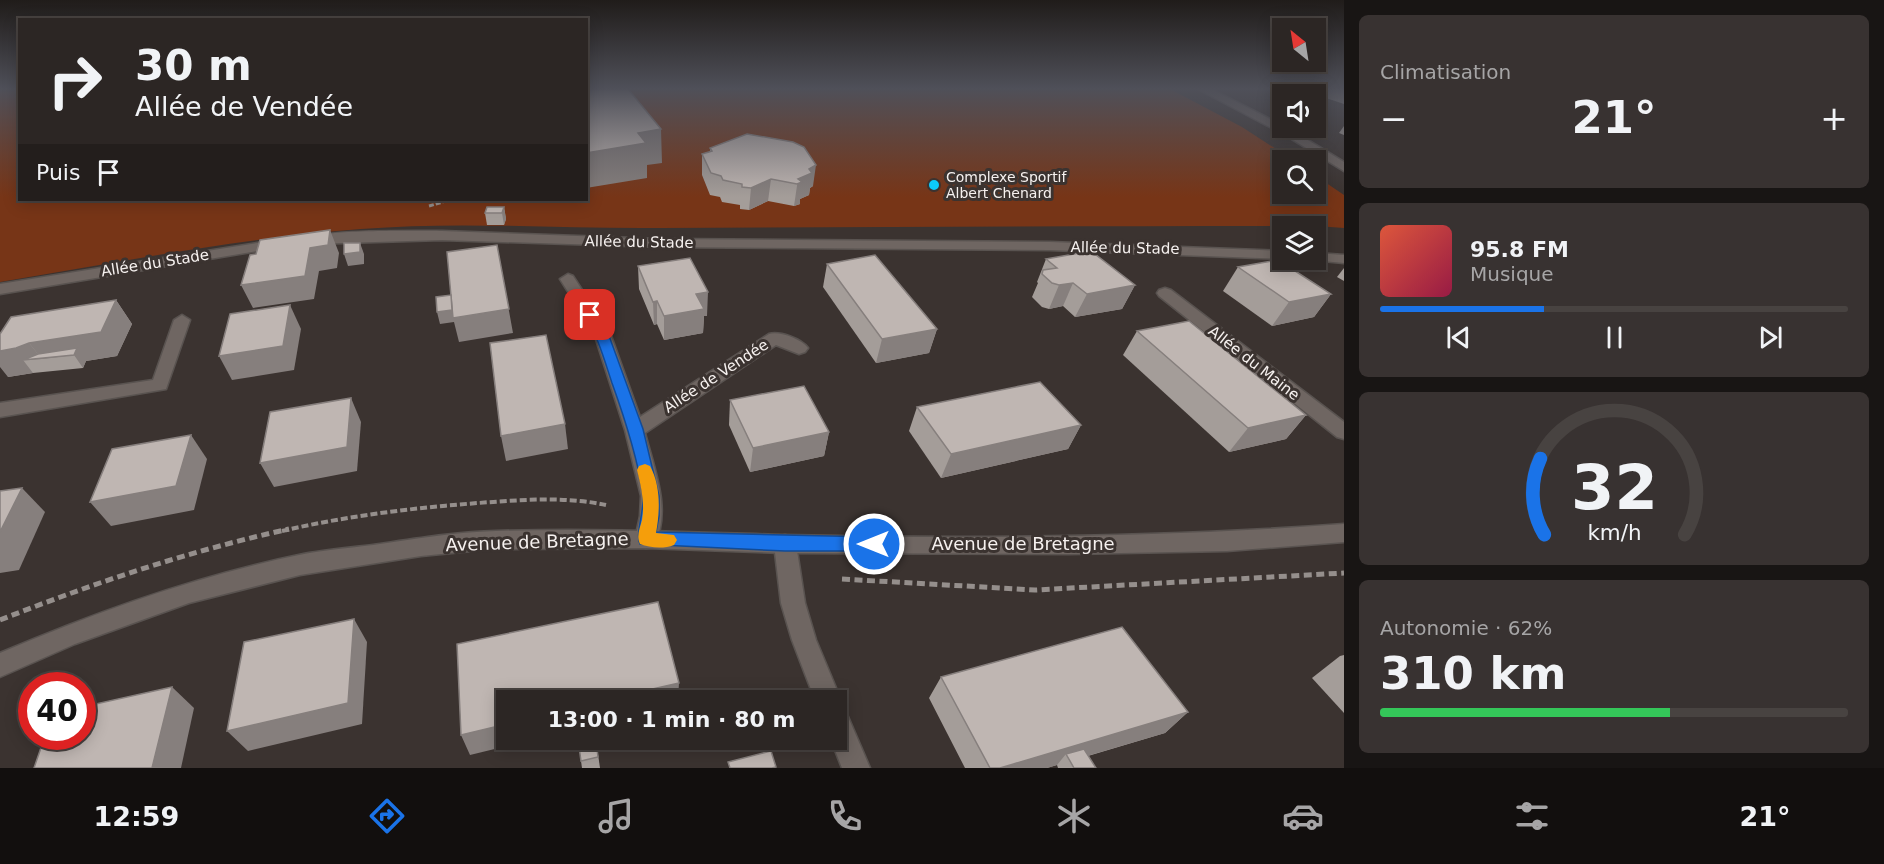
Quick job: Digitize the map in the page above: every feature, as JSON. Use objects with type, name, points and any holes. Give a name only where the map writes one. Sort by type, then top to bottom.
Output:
[{"type":"street","points":[[1273,125],[1344,167]]},
{"type":"street","name":"Allée du Stade","points":[[0,289],[291,241],[383,236],[429,235],[569,242],[1168,248],[1272,254]]},
{"type":"street","points":[[1326,258],[1344,259]]},
{"type":"street","points":[[568,279],[602,333],[635,429],[651,496],[651,516],[646,539]]},
{"type":"street","name":"Allée du Maine","points":[[1165,293],[1344,432]]},
{"type":"street","points":[[0,410],[159,385],[182,320]]},
{"type":"street","name":"Allée de Vendée","points":[[635,429],[775,338],[799,348]]},
{"type":"street","name":"Avenue de Bretagne","points":[[0,664],[141,608],[300,565],[421,547],[492,540],[646,539],[785,544],[1069,545],[1227,542],[1344,533]]},
{"type":"street","points":[[785,544],[793,603],[804,640],[824,690]]},
{"type":"street","points":[[847,746],[856,768]]},
{"type":"path","points":[[789,576],[1035,590],[1344,573]]},
{"type":"shaded area","name":"Complexe Sportif Albert Chenard","points":[[0,125],[18,125],[18,201],[588,201],[588,125],[1238,125],[1278,150],[1272,150],[1272,204],[1326,204],[1326,183],[1344,195],[1344,228],[1326,227],[1326,216],[1272,216],[1272,226],[623,228],[473,225],[398,227],[316,233],[225,244],[0,282]]},
{"type":"building","points":[[588,125],[658,125],[661,129],[638,133],[646,143],[588,153]]},
{"type":"building","points":[[747,134],[793,142],[804,147],[816,165],[809,169],[812,173],[798,179],[802,182],[797,184],[771,179],[751,188],[723,180],[721,176],[711,173],[702,154],[712,151],[710,148]]},
{"type":"building","points":[[487,207],[504,207],[502,213],[485,213]]},
{"type":"building","points":[[330,230],[328,245],[310,248],[305,276],[241,285],[250,255],[256,254],[260,240]]},
{"type":"building","points":[[344,243],[360,243],[360,252],[344,254]]},
{"type":"building","points":[[497,245],[509,309],[453,318],[447,252]]},
{"type":"building","points":[[1091,251],[1135,285],[1087,294],[1073,283],[1059,285],[1052,283],[1042,274],[1043,270],[1057,268],[1046,259]]},
{"type":"building","points":[[875,255],[937,329],[882,339],[827,264]]},
{"type":"building","points":[[690,258],[708,292],[696,294],[704,309],[664,316],[657,301],[653,302],[638,266]]},
{"type":"building","points":[[1272,261],[1272,270],[1294,270],[1331,294],[1289,302],[1238,267]]},
{"type":"building","points":[[451,295],[452,310],[437,312],[436,297]]},
{"type":"building","points":[[116,300],[101,332],[29,343],[0,351],[0,334],[11,317]]},
{"type":"building","points":[[290,305],[283,346],[219,356],[230,314]]},
{"type":"building","points":[[1189,321],[1306,415],[1248,428],[1137,331]]},
{"type":"building","points":[[546,335],[565,424],[501,436],[490,343]]},
{"type":"building","points":[[77,348],[74,355],[23,360],[38,354]]},
{"type":"building","points":[[1040,382],[1081,425],[951,454],[917,407]]},
{"type":"building","points":[[804,386],[829,432],[753,448],[730,400]]},
{"type":"building","points":[[351,398],[347,447],[260,463],[270,412]]},
{"type":"building","points":[[191,435],[176,486],[90,502],[112,449]]},
{"type":"building","points":[[22,488],[0,532],[0,491]]},
{"type":"building","points":[[658,602],[679,683],[648,690],[496,690],[496,727],[461,735],[457,644]]},
{"type":"building","points":[[354,619],[348,703],[227,731],[244,642]]},
{"type":"building","points":[[1122,627],[1188,712],[1000,768],[990,768],[941,677]]},
{"type":"building","points":[[172,687],[152,768],[34,768],[40,750],[96,750],[96,704]]},
{"type":"building","points":[[1084,749],[1096,768],[1074,768],[1066,754]]},
{"type":"building","points":[[579,750],[597,750],[598,757],[581,761]]},
{"type":"building","points":[[771,751],[776,767],[730,768],[728,762]]},
{"type":"slow traffic","points":[[645,470],[651,496],[651,516],[646,539],[668,540]]},
{"type":"place","name":"Complexe Sportif Albert Chenard","points":[[934,185]]},
{"type":"route","points":[[590,315],[602,333],[635,429],[651,496],[651,516],[646,539],[785,544],[874,544]]}]
